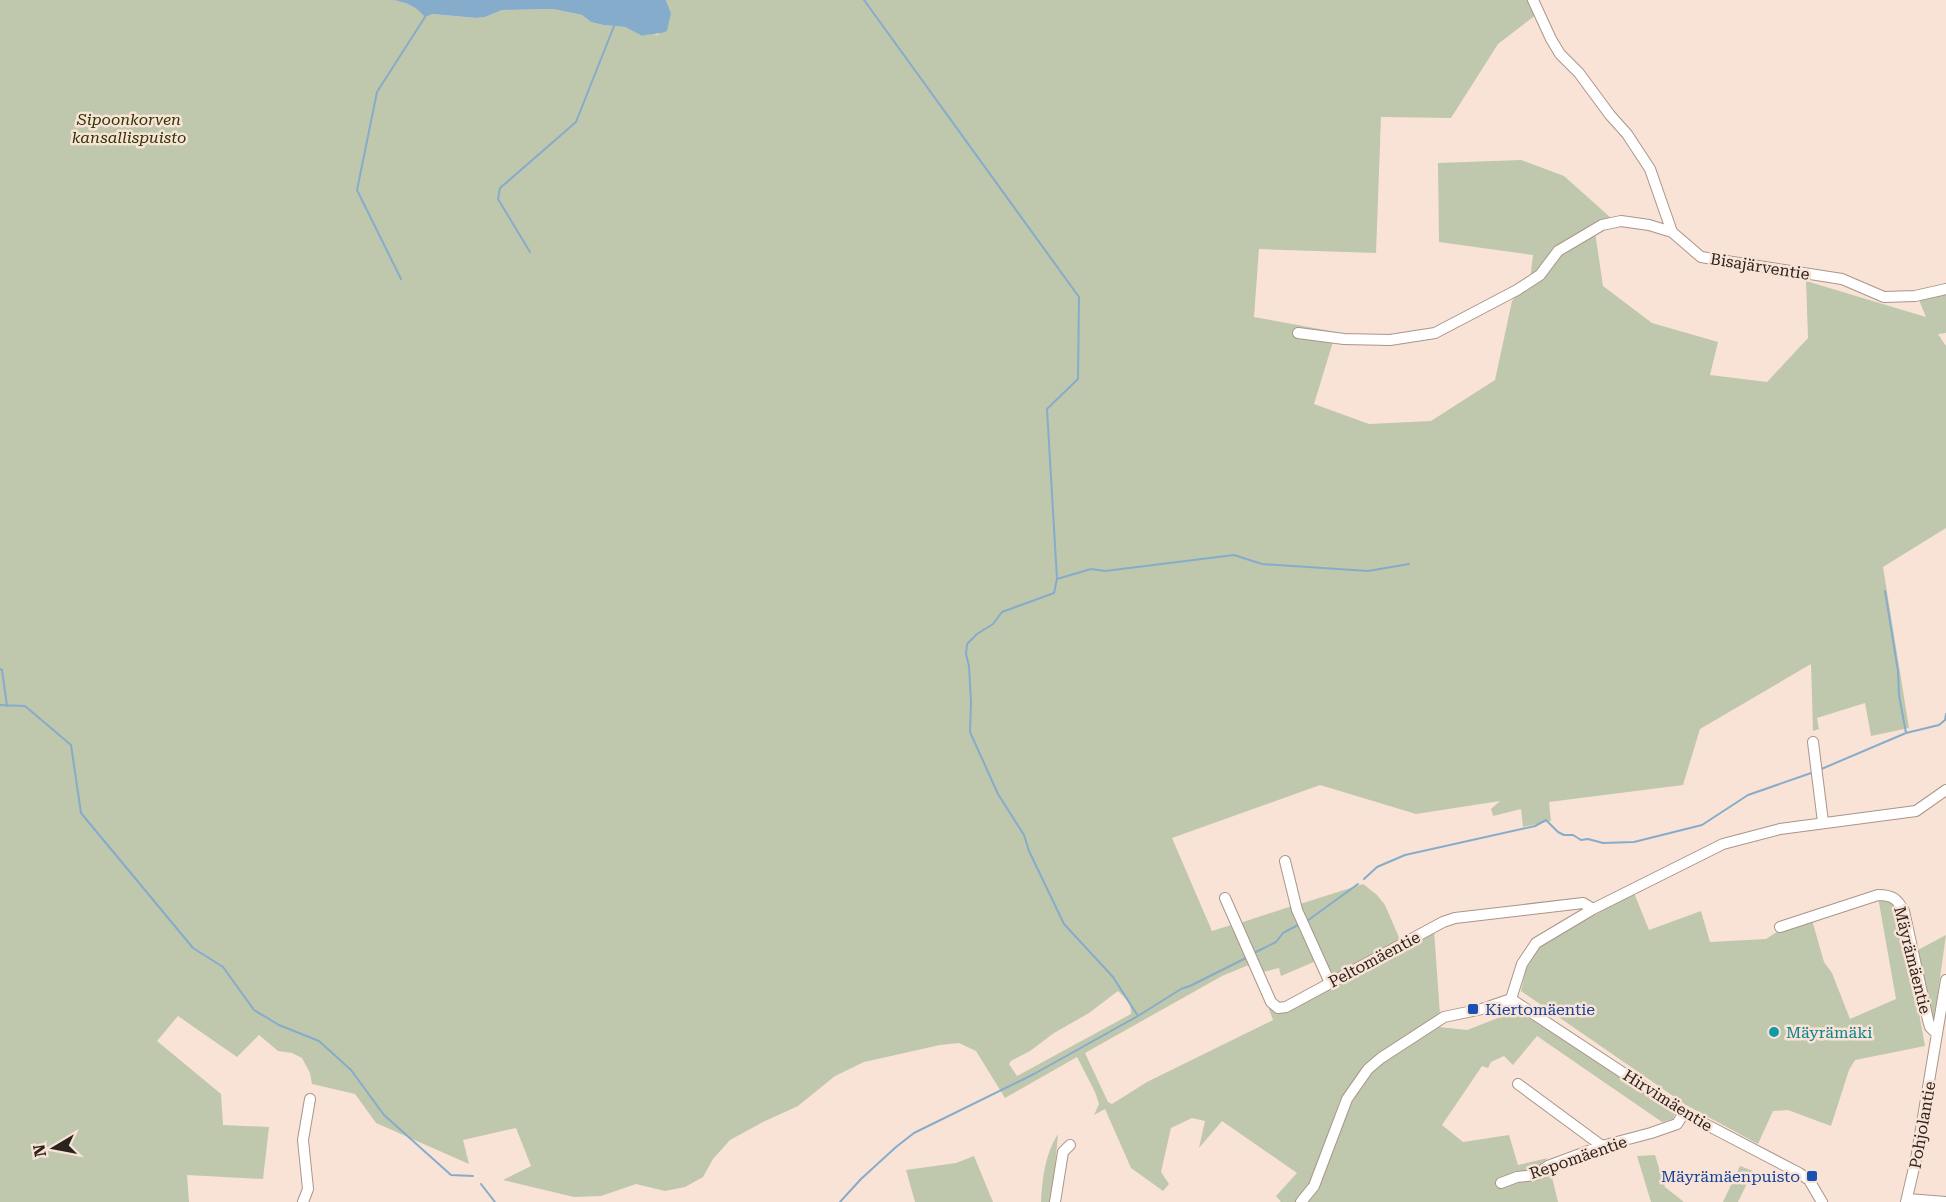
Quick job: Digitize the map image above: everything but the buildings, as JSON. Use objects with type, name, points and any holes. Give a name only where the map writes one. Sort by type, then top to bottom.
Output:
[{"type":"street","name":"Bisajärventie","points":[[1533,0],[1560,54],[1579,73],[1627,134],[1650,169],[1672,232],[1701,257],[1842,279],[1884,297],[1915,296],[1946,289]]},
{"type":"street","points":[[1298,333],[1344,339],[1390,340],[1435,333],[1517,290],[1540,275],[1558,251],[1602,225],[1622,221],[1649,225],[1672,232]]},
{"type":"street","points":[[1813,742],[1823,822]]},
{"type":"street","points":[[1301,1202],[1314,1186],[1347,1099],[1368,1069],[1444,1017],[1482,1009],[1510,999],[1522,964],[1536,943],[1593,909],[1731,842],[1780,829],[1916,811],[1946,790]]},
{"type":"street","points":[[1285,861],[1297,910],[1330,983]]},
{"type":"street","name":"Mäyrämäentie","points":[[1780,927],[1878,895],[1889,894],[1897,899],[1904,911],[1930,1027],[1937,1034]]},
{"type":"street","name":"Peltomäentie","points":[[1225,898],[1271,1002],[1278,1008],[1286,1007],[1443,922],[1455,918],[1583,903],[1593,909]]},
{"type":"street","name":"Pohjolantie","points":[[1907,1201],[1917,1159],[1946,980]]},
{"type":"street","name":"Hirvimäentie","points":[[1510,999],[1684,1113],[1799,1173],[1809,1180],[1822,1202]]},
{"type":"street","points":[[1518,1084],[1602,1146]]},
{"type":"street","points":[[303,1202],[308,1189],[303,1140],[310,1099]]},
{"type":"street","name":"Repomäentie","points":[[1501,1183],[1535,1175],[1548,1166],[1602,1146],[1677,1124],[1684,1113]]},
{"type":"street","points":[[1055,1202],[1063,1152],[1070,1144]]},
{"type":"street","points":[[1907,1201],[1946,1202]]},
{"type":"green space","name":"Sipoonkorven kansallispuisto","points":[[0,0],[392,0],[401,1],[432,14],[476,18],[502,10],[553,9],[582,15],[591,22],[603,25],[625,27],[642,36],[649,33],[658,35],[671,13],[666,0],[1528,0],[1537,14],[1498,44],[1451,118],[1381,117],[1376,253],[1259,249],[1254,317],[1336,332],[1314,404],[1369,424],[1431,421],[1495,380],[1512,301],[1530,280],[1533,255],[1439,242],[1438,163],[1521,160],[1564,176],[1611,218],[1595,232],[1603,286],[1652,323],[1718,342],[1710,375],[1767,382],[1808,338],[1806,281],[1926,317],[1919,300],[1946,293],[1946,333],[1938,334],[1946,346],[1946,528],[1883,567],[1909,728],[1871,736],[1865,703],[1817,718],[1819,729],[1813,731],[1811,664],[1700,729],[1683,785],[1549,802],[1551,821],[1523,827],[1521,809],[1493,816],[1491,809],[1500,801],[1416,814],[1320,785],[1172,838],[1212,931],[1234,924],[1251,964],[1222,976],[1085,1053],[1108,1102],[1112,1104],[1147,1082],[1273,1020],[1267,1004],[1277,1011],[1434,930],[1440,1015],[1365,1068],[1340,1100],[1312,1180],[1297,1202],[1281,1202],[1276,1196],[1297,1173],[1222,1121],[1199,1148],[1205,1121],[1192,1118],[1171,1128],[1161,1172],[1169,1184],[1163,1191],[1131,1168],[1105,1109],[1094,1115],[1099,1104],[1077,1057],[1005,1098],[976,1051],[959,1043],[864,1062],[835,1076],[798,1106],[730,1140],[713,1159],[703,1177],[685,1187],[665,1191],[636,1184],[601,1196],[574,1197],[503,1180],[531,1166],[516,1128],[463,1140],[469,1164],[376,1123],[355,1094],[312,1084],[310,1073],[302,1058],[292,1053],[278,1051],[259,1035],[237,1057],[178,1016],[157,1041],[221,1094],[223,1125],[269,1127],[263,1179],[187,1175],[189,1202],[0,1202]],"holes":[[[1118,991],[1129,1004],[1131,1014],[1017,1076],[1009,1064],[1011,1061],[1089,1013]]]},
{"type":"green space","points":[[1363,884],[1385,905],[1401,942],[1331,978],[1300,904]]},
{"type":"green space","points":[[1634,893],[1649,930],[1701,911],[1710,942],[1766,939],[1780,930],[1812,920],[1824,962],[1832,973],[1850,1019],[1896,999],[1878,897],[1889,898],[1901,912],[1925,1046],[1855,1060],[1849,1070],[1831,1126],[1788,1110],[1773,1111],[1758,1144],[1686,1105],[1521,991],[1526,969],[1541,945]]},
{"type":"green space","points":[[1292,906],[1316,961],[1281,976],[1279,968],[1260,973],[1240,923]]},
{"type":"green space","points":[[1946,935],[1934,1020],[1931,1021],[1916,951]]},
{"type":"green space","points":[[1511,1013],[1521,1013],[1676,1112],[1673,1119],[1662,1122],[1537,1036],[1513,1065],[1504,1056],[1491,1062],[1488,1068],[1482,1066],[1442,1125],[1463,1142],[1509,1135],[1518,1165],[1548,1158],[1533,1170],[1550,1169],[1558,1202],[1307,1202],[1314,1194],[1352,1102],[1376,1068],[1439,1027],[1467,1030]]},
{"type":"green space","points":[[1058,1134],[1052,1202],[1041,1202],[1045,1167]]},
{"type":"green space","points":[[1655,1155],[1665,1187],[1684,1202],[1651,1202],[1637,1156]]},
{"type":"green space","points":[[974,1156],[993,1202],[915,1202],[906,1170],[956,1163]]},
{"type":"green space","points":[[1740,1166],[1753,1171],[1738,1202],[1723,1202]]},
{"type":"water","points":[[392,0],[666,0],[671,13],[667,31],[642,36],[625,27],[591,22],[582,15],[553,9],[502,10],[476,18],[432,14],[425,17],[410,5]]},
{"type":"waterway","points":[[864,0],[1079,297],[1078,379],[1047,409],[1057,579],[1054,593],[1002,612],[993,624],[977,634],[967,644],[971,702],[970,732],[998,794],[1024,835],[1029,851],[1064,924],[1113,977],[1138,1016]]},
{"type":"waterway","points":[[401,279],[357,190],[377,92],[425,17]]},
{"type":"waterway","points":[[530,252],[498,199],[500,188],[576,122],[614,26]]},
{"type":"waterway","points":[[1057,579],[1091,569],[1105,571],[1234,555],[1262,564],[1368,571],[1409,564]]},
{"type":"waterway","points":[[1885,591],[1906,733]]},
{"type":"waterway","points":[[0,669],[7,706]]},
{"type":"waterway","points":[[0,705],[25,706],[71,745],[81,813],[193,948],[223,967],[254,1010],[279,1025],[319,1041],[351,1070],[384,1115],[451,1175],[473,1176]]},
{"type":"waterway","points":[[1819,770],[1906,733],[1939,725],[1945,720],[1946,714]]},
{"type":"waterway","points":[[1364,879],[1377,867],[1405,855],[1535,826],[1546,820],[1558,832],[1573,835],[1581,840],[1588,839],[1603,843],[1634,842],[1702,825],[1748,795],[1814,772]]},
{"type":"waterway","points":[[1307,921],[1358,884]]},
{"type":"waterway","points":[[1256,952],[1276,942],[1283,933],[1298,925]]},
{"type":"waterway","points":[[840,1202],[861,1179],[914,1133],[1034,1074],[1138,1016],[1181,989],[1248,957]]},
{"type":"waterway","points":[[481,1184],[495,1202]]},
{"type":"place","name":"Kiertomäentie","points":[[1473,1009]]},
{"type":"place","name":"Mäyrämäki","points":[[1774,1032]]},
{"type":"place","name":"Mäyrämäenpuisto","points":[[1812,1176]]}]
